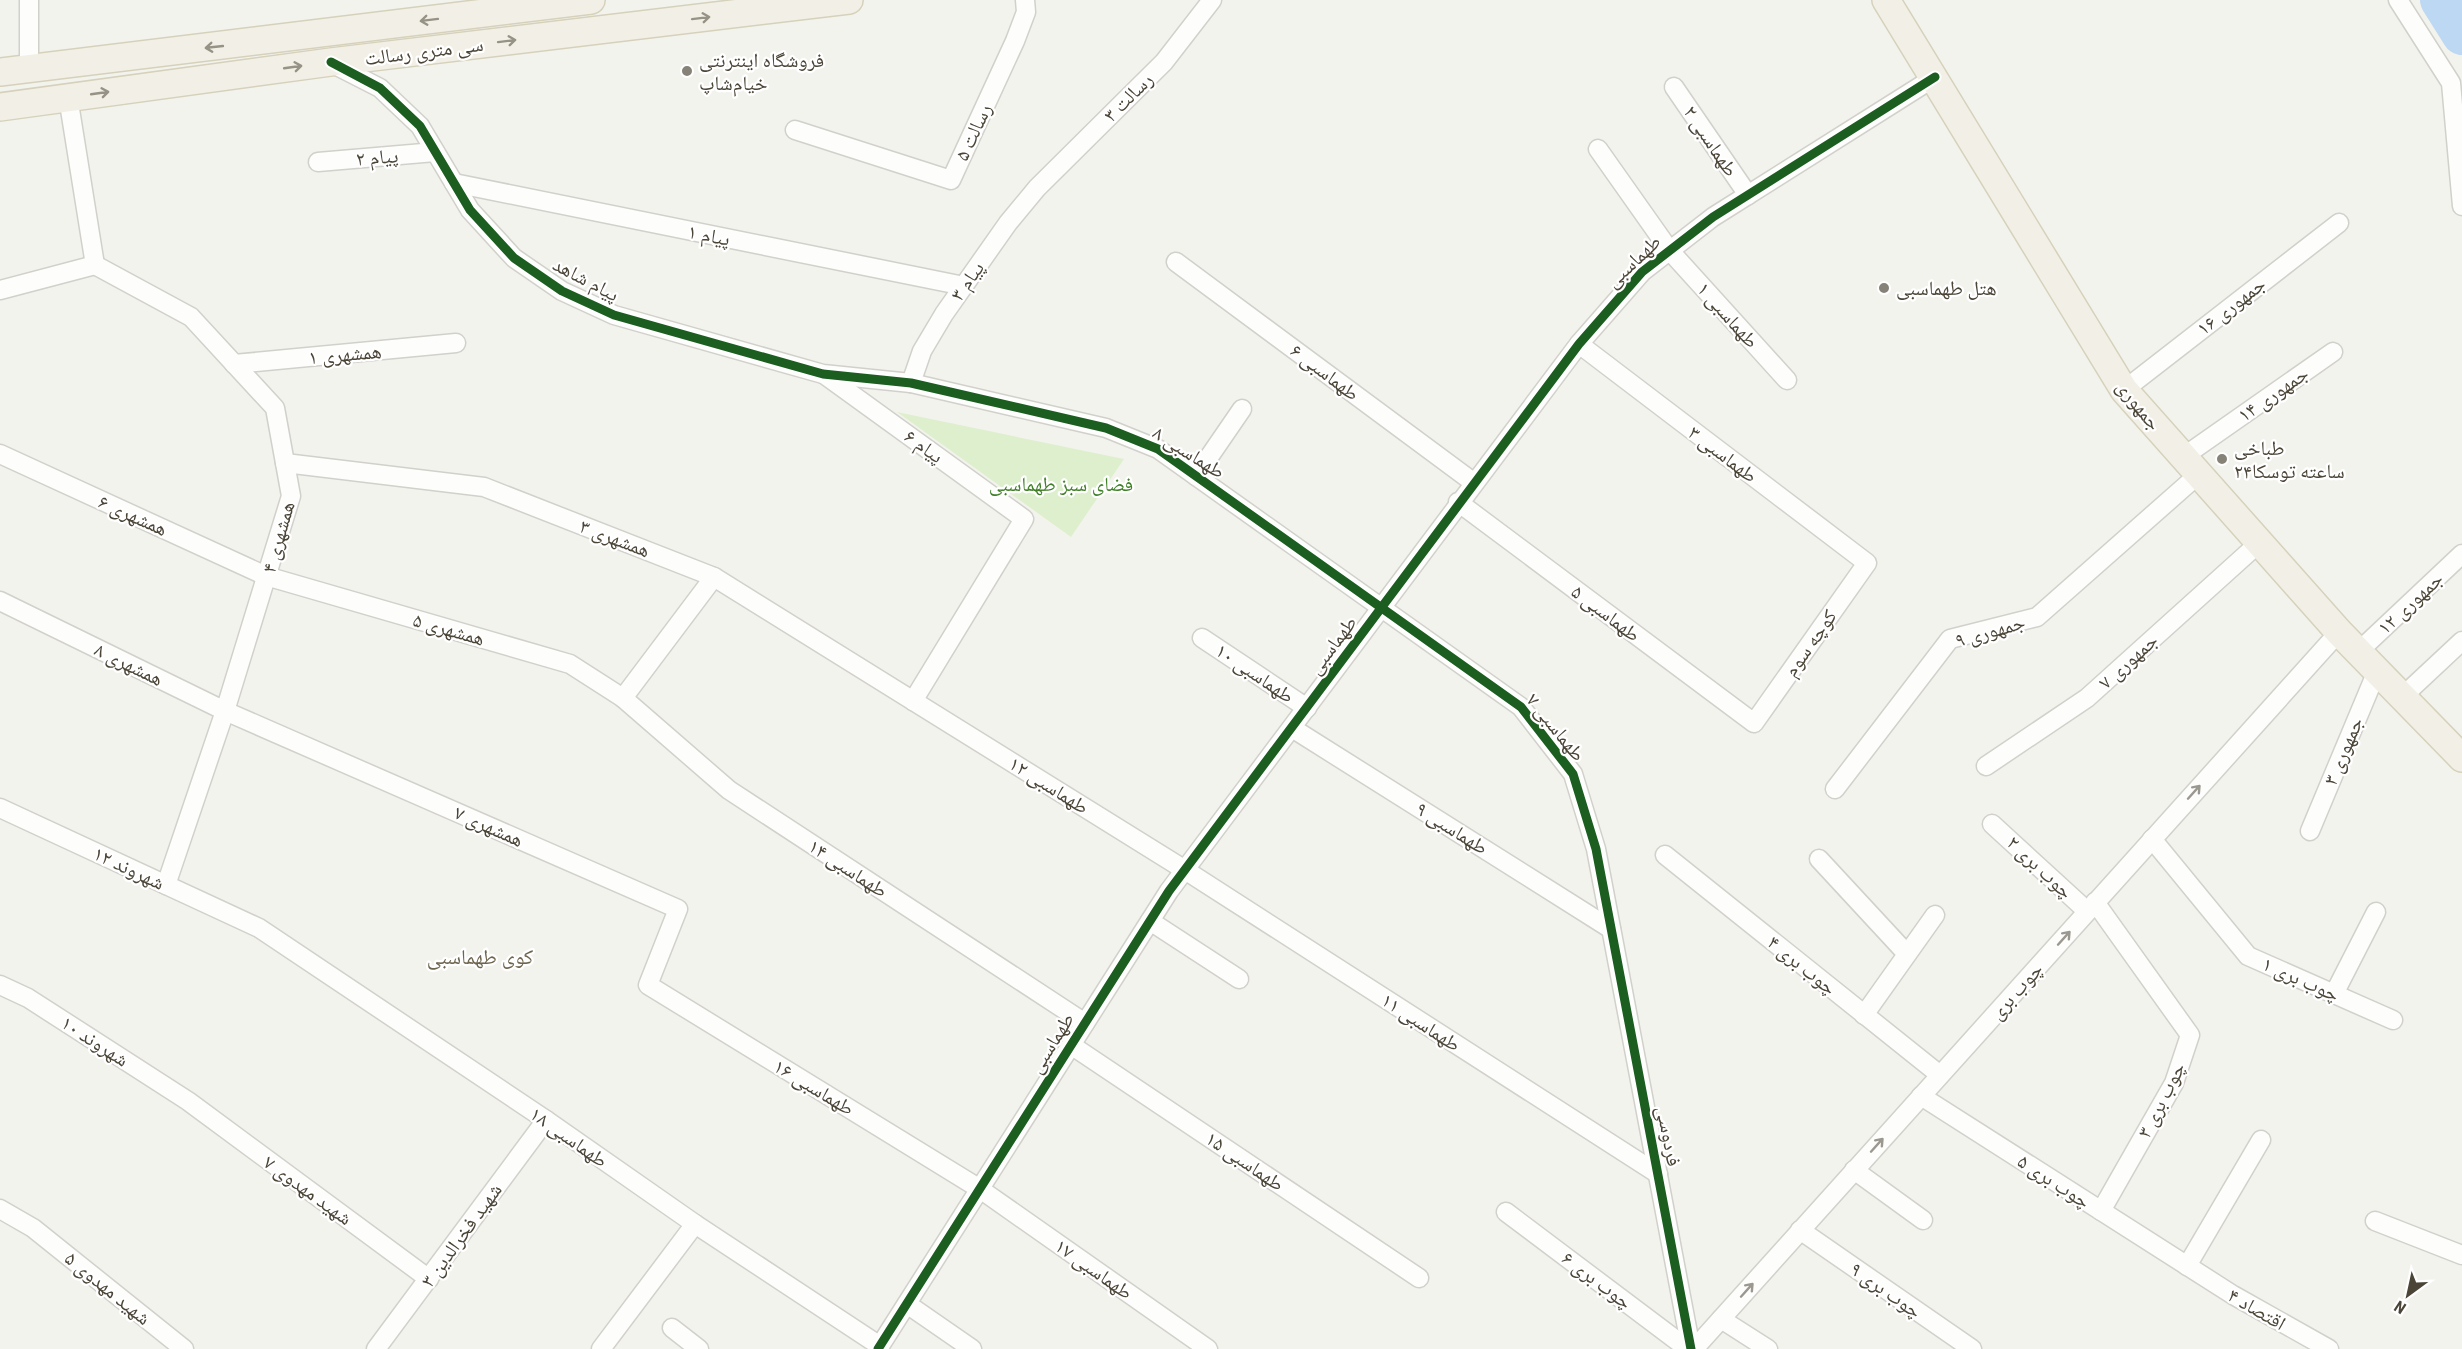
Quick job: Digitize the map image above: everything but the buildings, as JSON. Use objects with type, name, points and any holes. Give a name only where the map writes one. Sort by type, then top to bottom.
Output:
[{"type":"main road","name":"سی متری رسالت","points":[[0,72],[591,0]]},
{"type":"main road","name":"سی متری رسالت","points":[[0,107],[331,62],[849,0]]},
{"type":"main road","name":"جمهوری","points":[[1886,0],[2124,390],[2339,632],[2460,753]]},
{"type":"street","points":[[28,68],[29,0]]},
{"type":"street","name":"۵ رسالت","points":[[795,130],[951,180],[1015,41],[1026,12],[1025,0]]},
{"type":"street","name":"۳ رسالت","points":[[1037,188],[1164,62],[1212,0]]},
{"type":"street","points":[[2398,0],[2451,83],[2462,206]]},
{"type":"street","name":"پیام شاهد","points":[[331,62],[380,88],[420,126],[470,210],[514,258],[562,291],[614,315],[823,374],[911,383]]},
{"type":"street","name":"طهماسبی","points":[[879,1347],[1150,921],[1185,870],[1383,608],[1458,502],[1579,344],[1642,272],[1713,217],[1935,77]]},
{"type":"street","name":"۲ طهماسبی","points":[[1674,87],[1748,195]]},
{"type":"street","points":[[0,290],[95,265],[69,98]]},
{"type":"street","name":"۱ طهماسبی","points":[[1598,149],[1670,251],[1787,380]]},
{"type":"street","name":"۲ پیام","points":[[318,162],[435,152]]},
{"type":"street","name":"۱ پیام","points":[[454,183],[964,286]]},
{"type":"street","name":"۳ پیام","points":[[911,383],[922,351],[964,286],[1008,223],[1037,188]]},
{"type":"street","name":"۱۶ جمهوری","points":[[2124,390],[2339,223]]},
{"type":"street","name":"۶ طهماسبی","points":[[1176,262],[1473,482]]},
{"type":"street","name":"همشهری ۴","points":[[95,265],[190,317],[275,408],[291,496],[225,711],[166,885]]},
{"type":"street","name":"۱ همشهری","points":[[234,364],[456,343]]},
{"type":"street","name":"۳ طهماسبی","points":[[1579,344],[1867,563]]},
{"type":"street","name":"۱۴ جمهوری","points":[[2191,466],[2333,352]]},
{"type":"street","name":"۶ پیام","points":[[823,374],[1024,519],[913,701]]},
{"type":"street","name":"۸ طهماسبی","points":[[911,383],[1106,428],[1158,449],[1383,608]]},
{"type":"street","points":[[1196,476],[1242,409]]},
{"type":"street","name":"۶ همشهری","points":[[0,454],[267,576]]},
{"type":"street","name":"۳ همشهری","points":[[285,463],[484,487],[714,577],[913,701]]},
{"type":"street","name":"۹ جمهوری","points":[[1835,789],[1950,639],[2037,617],[2191,466]]},
{"type":"street","name":"۵ طهماسبی","points":[[1458,502],[1754,723]]},
{"type":"street","name":"۷ جمهوری","points":[[1986,766],[2087,698],[2259,543]]},
{"type":"street","name":"۱۲ جمهوری","points":[[2367,661],[2462,554]]},
{"type":"street","name":"کوچه سوم","points":[[1754,723],[1867,563]]},
{"type":"street","name":"۵ همشهری","points":[[267,576],[570,664],[623,698]]},
{"type":"street","points":[[623,698],[714,577]]},
{"type":"street","name":"۸ همشهری","points":[[0,601],[225,711]]},
{"type":"street","name":"۷ طهماسبی","points":[[1383,608],[1521,706],[1573,774],[1596,849],[1611,929]]},
{"type":"street","name":"چوب بری","points":[[1691,1349],[1721,1319],[2339,632]]},
{"type":"street","name":"۱۰ طهماسبی","points":[[1202,638],[1307,708]]},
{"type":"street","points":[[2402,697],[2462,641]]},
{"type":"street","name":"۳ جمهوری","points":[[2310,831],[2367,661]]},
{"type":"street","name":"۱۴ طهماسبی","points":[[623,698],[729,790],[1085,1023]]},
{"type":"street","name":"۱۲ طهماسبی","points":[[913,701],[1185,870]]},
{"type":"street","name":"۷ همشهری","points":[[225,711],[678,909],[648,985]]},
{"type":"street","name":"۹ طهماسبی","points":[[1292,728],[1611,929]]},
{"type":"street","name":"شهروند ۱۲","points":[[0,808],[259,928]]},
{"type":"street","name":"۲ چوب بری","points":[[1992,824],[2092,907]]},
{"type":"street","name":"۱ چوب بری","points":[[2152,839],[2248,956],[2393,1020]]},
{"type":"street","name":"۴ چوب بری","points":[[1665,855],[1940,1076]]},
{"type":"street","points":[[1819,859],[1907,954]]},
{"type":"street","name":"۱۱ طهماسبی","points":[[1185,870],[1658,1174]]},
{"type":"street","name":"۳ چوب بری","points":[[2092,907],[2190,1035],[2174,1083],[2101,1211]]},
{"type":"street","points":[[2334,994],[2376,912]]},
{"type":"street","points":[[1864,1015],[1935,915]]},
{"type":"street","points":[[1150,921],[1239,979]]},
{"type":"street","name":"۱۸ طهماسبی","points":[[259,928],[879,1347]]},
{"type":"street","name":"فردوسی","points":[[1611,929],[1691,1349]]},
{"type":"street","name":"شهروند ۱۰","points":[[0,985],[28,998],[188,1101]]},
{"type":"street","name":"۱۶ طهماسبی","points":[[648,985],[980,1189]]},
{"type":"street","name":"۱۵ طهماسبی","points":[[1071,1045],[1419,1278]]},
{"type":"street","name":"۵ چوب بری","points":[[1921,1096],[2187,1266]]},
{"type":"street","name":"۷ شهید مهدوی","points":[[188,1101],[429,1278]]},
{"type":"street","name":"۳ شهید فخرالدین","points":[[376,1349],[546,1120]]},
{"type":"street","points":[[2187,1266],[2261,1140]]},
{"type":"street","points":[[1854,1170],[1923,1220]]},
{"type":"street","name":"۱۷ طهماسبی","points":[[980,1189],[1208,1349]]},
{"type":"street","name":"۵ شهید مهدوی","points":[[0,1209],[33,1228],[184,1349]]},
{"type":"street","name":"۶ چوب بری","points":[[1506,1212],[1691,1349]]},
{"type":"street","points":[[2375,1221],[2462,1255]]},
{"type":"street","points":[[601,1349],[695,1224]]},
{"type":"street","name":"۹ چوب بری","points":[[1800,1230],[1972,1349]]},
{"type":"street","name":"۴ اقتصاد","points":[[2187,1266],[2234,1296],[2329,1349]]},
{"type":"street","points":[[907,1304],[972,1349]]},
{"type":"street","points":[[1721,1319],[1768,1349]]},
{"type":"street","points":[[672,1328],[699,1349]]},
{"type":"green space","name":"فضای سبز طهماسبی","points":[[897,412],[1124,459],[1071,537]]},
{"type":"waterway","points":[[2440,0],[2462,35]]},
{"type":"cycle path","points":[[331,62],[380,88],[420,126],[470,210],[514,258],[562,291],[614,315],[823,374],[911,383],[1106,428],[1158,449],[1521,707],[1573,774],[1596,849],[1691,1349]]},
{"type":"cycle path","points":[[878,1349],[1169,891],[1579,344],[1642,272],[1713,217],[1935,77]]},
{"type":"place","name":"فروشگاه اینترنتی خیام‌شاپ","points":[[687,71]]},
{"type":"place","name":"هتل طهماسبی","points":[[1884,288]]},
{"type":"place","name":"طباخی ۲۴ساعته توسکا","points":[[2222,459]]},
{"type":"district","name":"کوی طهماسبی","points":[[480,957]]}]
